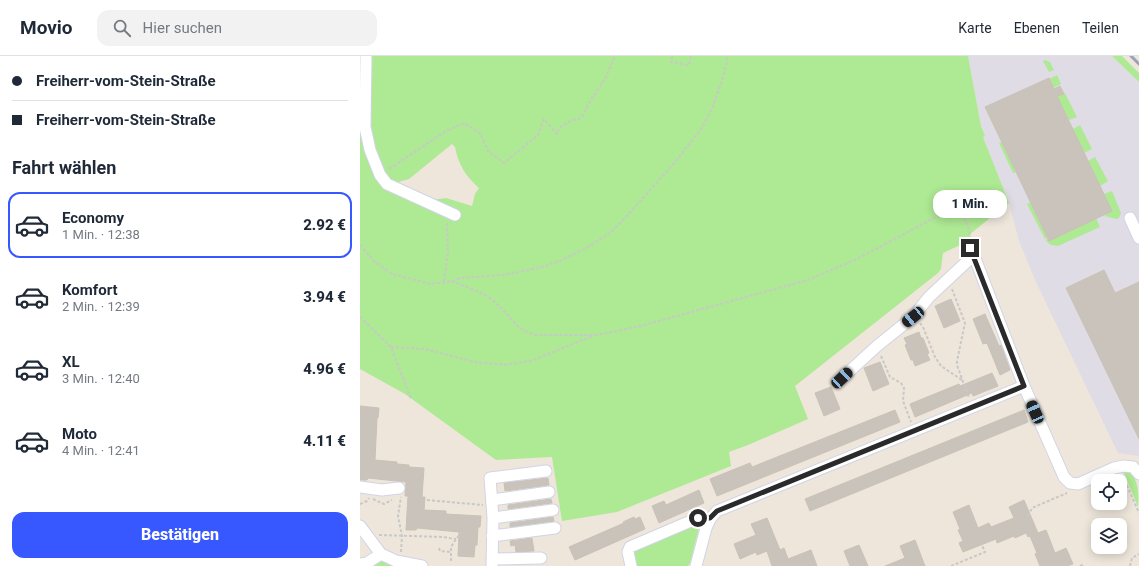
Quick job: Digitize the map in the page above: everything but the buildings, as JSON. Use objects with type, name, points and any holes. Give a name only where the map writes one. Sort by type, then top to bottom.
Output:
[{"type":"street","points":[[366,56],[365,127],[370,150],[380,175],[387,184],[451,213]]},
{"type":"street","points":[[1130,218],[1139,238]]},
{"type":"street","points":[[842,378],[877,346],[913,317],[929,297],[949,279],[972,252],[1024,386],[1064,477],[1070,483],[1078,484],[1114,468],[1124,466],[1133,467],[1139,474]]},
{"type":"street","points":[[696,566],[710,518],[717,511],[1024,386]]},
{"type":"street","points":[[541,558],[492,562],[493,518],[490,478],[546,471]]},
{"type":"street","points":[[360,487],[400,493]]},
{"type":"street","points":[[492,503],[549,492]]},
{"type":"street","points":[[493,518],[553,510]]},
{"type":"street","points":[[631,566],[628,552],[630,547],[698,518],[710,518]]},
{"type":"street","points":[[360,526],[381,554],[396,561],[422,566]]},
{"type":"street","points":[[492,536],[555,528]]},
{"type":"street","points":[[360,564],[367,564],[381,554]]},
{"type":"path","points":[[380,175],[446,131],[464,123],[480,133],[488,151],[504,162],[538,135],[544,119],[557,134],[558,128],[568,122],[581,118],[605,79],[615,56]]},
{"type":"path","points":[[672,56],[670,62],[689,65],[691,56]]},
{"type":"path","points":[[360,245],[375,262],[392,274],[431,284],[461,278],[503,275],[539,268],[560,261],[588,247],[610,233],[626,217],[675,162],[702,128],[713,106],[723,78],[727,60],[726,56]]},
{"type":"path","points":[[452,280],[485,295],[496,302],[517,326],[528,333],[536,335],[596,334],[638,327],[808,280],[857,259],[947,211],[953,211],[963,216],[968,225],[972,252]]},
{"type":"path","points":[[444,281],[451,213]]},
{"type":"path","points":[[949,279],[965,323],[957,361],[973,407]]},
{"type":"path","points":[[360,316],[392,346],[411,398]]},
{"type":"path","points":[[913,317],[923,327],[935,357],[941,366],[963,380]]},
{"type":"path","points":[[392,346],[425,349],[475,362],[504,365],[531,361],[596,334]]},
{"type":"path","points":[[877,346],[890,377],[901,383],[904,388],[903,401],[915,431]]},
{"type":"path","points":[[1114,468],[1121,471],[1139,513]]},
{"type":"path","points":[[400,493],[398,516],[402,536],[401,548]]},
{"type":"path","points":[[360,504],[367,501],[370,495]]},
{"type":"path","points":[[1028,516],[1032,508],[1065,495]]},
{"type":"path","points":[[427,500],[492,503]]},
{"type":"path","points":[[451,561],[451,547],[462,532]]},
{"type":"path","points":[[367,536],[443,537],[456,539]]},
{"type":"path","points":[[951,566],[985,552],[981,543]]},
{"type":"path","points":[[439,548],[440,551],[451,552]]},
{"type":"path","points":[[1130,566],[1132,558],[1139,554]]},
{"type":"path","points":[[1080,566],[1084,564]]},
{"type":"shaded area","points":[[968,56],[1112,56],[1139,82],[1139,456],[1118,453],[1035,280],[1019,241],[1009,203],[983,137],[985,136],[981,126]]},
{"type":"green space","points":[[360,56],[968,56],[981,126],[985,136],[983,137],[1009,203],[970,234],[971,240],[943,253],[941,269],[938,273],[795,386],[808,419],[729,452],[731,466],[617,512],[562,521],[552,457],[496,460],[405,394],[360,369]],"holes":[[[452,144],[455,147],[463,170],[479,188],[475,194],[472,206],[446,198],[432,200],[395,183],[409,179]]]},
{"type":"green space","points":[[1112,56],[1122,56],[1139,73],[1139,82]]},
{"type":"green space","points":[[1045,60],[1050,62],[1054,70],[1049,72],[1043,61]]},
{"type":"green space","points":[[1057,75],[1061,84],[1053,88],[1049,79]]},
{"type":"green space","points":[[1065,93],[1077,117],[1069,120],[1057,96]]},
{"type":"green space","points":[[1080,125],[1092,149],[1084,153],[1073,129]]},
{"type":"green space","points":[[1002,142],[1016,172],[1013,173],[999,143]]},
{"type":"green space","points":[[1095,157],[1108,181],[1100,186],[1088,161]]},
{"type":"green space","points":[[1112,191],[1121,213],[1119,218],[1116,219],[1105,216],[1104,214],[1104,194]]},
{"type":"green space","points":[[1031,202],[1047,237],[1045,239],[1027,204]]},
{"type":"green space","points":[[1096,218],[1100,227],[1058,246],[1051,245],[1045,240],[1049,240]]},
{"type":"green space","points":[[1125,470],[1130,472],[1136,480],[1138,507],[1127,480],[1127,474],[1124,473]]},
{"type":"green space","points":[[697,524],[699,528],[688,566],[635,566],[633,561],[634,550]]},
{"type":"green space","points":[[375,559],[422,566],[360,566]]},
{"type":"railway","points":[[1131,56],[1139,64]]},
{"type":"route","points":[[698,518],[710,518],[717,511],[1024,386],[970,248]]}]
